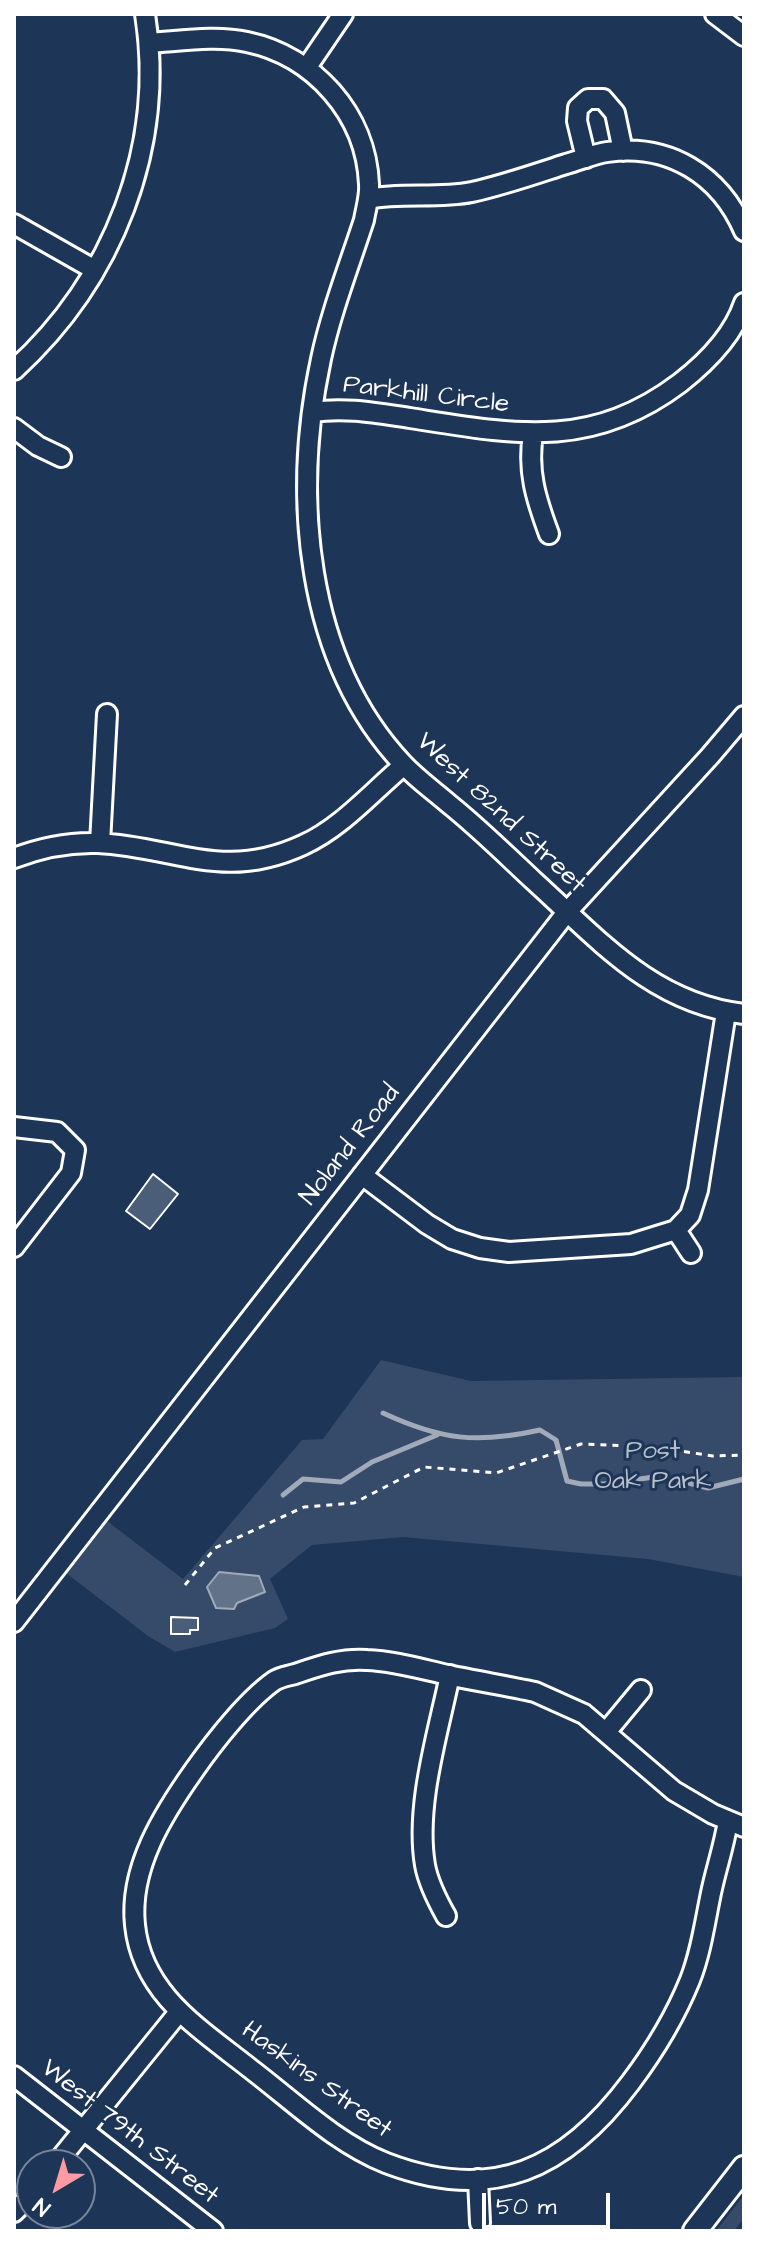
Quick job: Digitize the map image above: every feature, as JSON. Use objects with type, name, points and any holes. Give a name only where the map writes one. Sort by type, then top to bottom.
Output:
[{"type":"main road","points":[[695,2231],[744,2168]]},
{"type":"street","points":[[14,370],[61,322],[95,270],[124,213],[141,155],[147,119],[149,43],[145,14]]},
{"type":"street","points":[[307,67],[343,14]]},
{"type":"street","points":[[715,14],[744,36]]},
{"type":"street","name":"West 82nd Street","points":[[149,43],[217,39],[244,41],[281,52],[307,67],[330,88],[358,134],[369,183],[368,199],[327,337],[312,412],[307,457],[307,509],[320,602],[350,685],[370,721],[404,765],[625,965],[669,993],[735,1013]]},
{"type":"street","points":[[586,158],[577,121],[578,108],[588,99],[603,99],[615,113],[623,151]]},
{"type":"street","points":[[368,199],[389,195],[440,196],[470,192],[606,152],[642,150],[679,160],[702,173],[726,197],[744,231]]},
{"type":"street","points":[[14,224],[95,270]]},
{"type":"street","name":"Parkhill Circle","points":[[312,412],[340,408],[503,433],[533,434],[593,426],[632,412],[664,395],[693,373],[728,335],[744,303]]},
{"type":"street","points":[[14,428],[38,446],[61,457]]},
{"type":"street","name":"Parkhill Circle","points":[[533,434],[531,480],[549,534]]},
{"type":"street","points":[[100,843],[107,714]]},
{"type":"street","name":"Noland Road","points":[[14,1622],[567,912],[744,716]]},
{"type":"street","points":[[14,858],[43,849],[100,843],[208,862],[264,859],[307,843],[331,828],[404,765]]},
{"type":"street","points":[[362,1175],[427,1224],[452,1239],[480,1248],[509,1252],[631,1244],[676,1230],[690,1215],[698,1190],[735,1013]]},
{"type":"street","points":[[14,1127],[57,1132],[75,1150],[71,1173],[14,1247]]},
{"type":"street","points":[[676,1230],[691,1253]]},
{"type":"street","name":"Haskins Street","points":[[367,1660],[450,1675],[545,1696],[584,1714],[674,1791],[736,1824],[725,1844],[692,1976],[673,2018],[650,2056],[603,2117],[573,2145],[557,2156],[522,2171],[478,2179],[421,2174],[382,2161],[333,2133],[179,2012],[145,1968],[135,1928],[135,1892],[147,1850],[173,1804],[203,1758],[237,1716],[276,1680],[318,1665],[367,1660]]},
{"type":"street","points":[[446,1916],[425,1868],[423,1847],[424,1811],[450,1675]]},
{"type":"street","points":[[607,1731],[641,1690]]},
{"type":"street","points":[[68,2149],[179,2012]]},
{"type":"street","name":"West 79th Street","points":[[14,2076],[213,2231]]},
{"type":"street","points":[[478,2179],[480,2223]]},
{"type":"path","points":[[185,1585],[215,1548],[304,1507],[354,1503],[424,1467],[496,1473],[581,1444],[654,1447],[713,1456],[744,1455]]},
{"type":"green space","name":"Post Oak Park","points":[[381,1360],[471,1381],[744,1377],[744,1577],[648,1559],[403,1537],[312,1545],[270,1579],[288,1619],[275,1628],[175,1652],[148,1636],[66,1573],[107,1521],[183,1579],[302,1440],[323,1439]]},
{"type":"green space","points":[[744,2195],[744,2218],[734,2231],[716,2231]]},
{"type":"shaded area","points":[[219,1572],[259,1576],[265,1592],[237,1603],[234,1609],[216,1608],[207,1587]]},
{"type":"building","points":[[153,1174],[178,1194],[150,1229],[126,1211]]},
{"type":"building","points":[[171,1617],[198,1618],[198,1630],[190,1630],[190,1634],[171,1634]]},
{"type":"waterway","points":[[383,1413],[423,1429],[460,1437],[497,1437],[540,1430],[556,1440],[567,1481],[581,1484],[661,1476],[708,1488],[744,1479]]},
{"type":"waterway","points":[[283,1495],[303,1479],[341,1482],[372,1462],[437,1435]]}]
